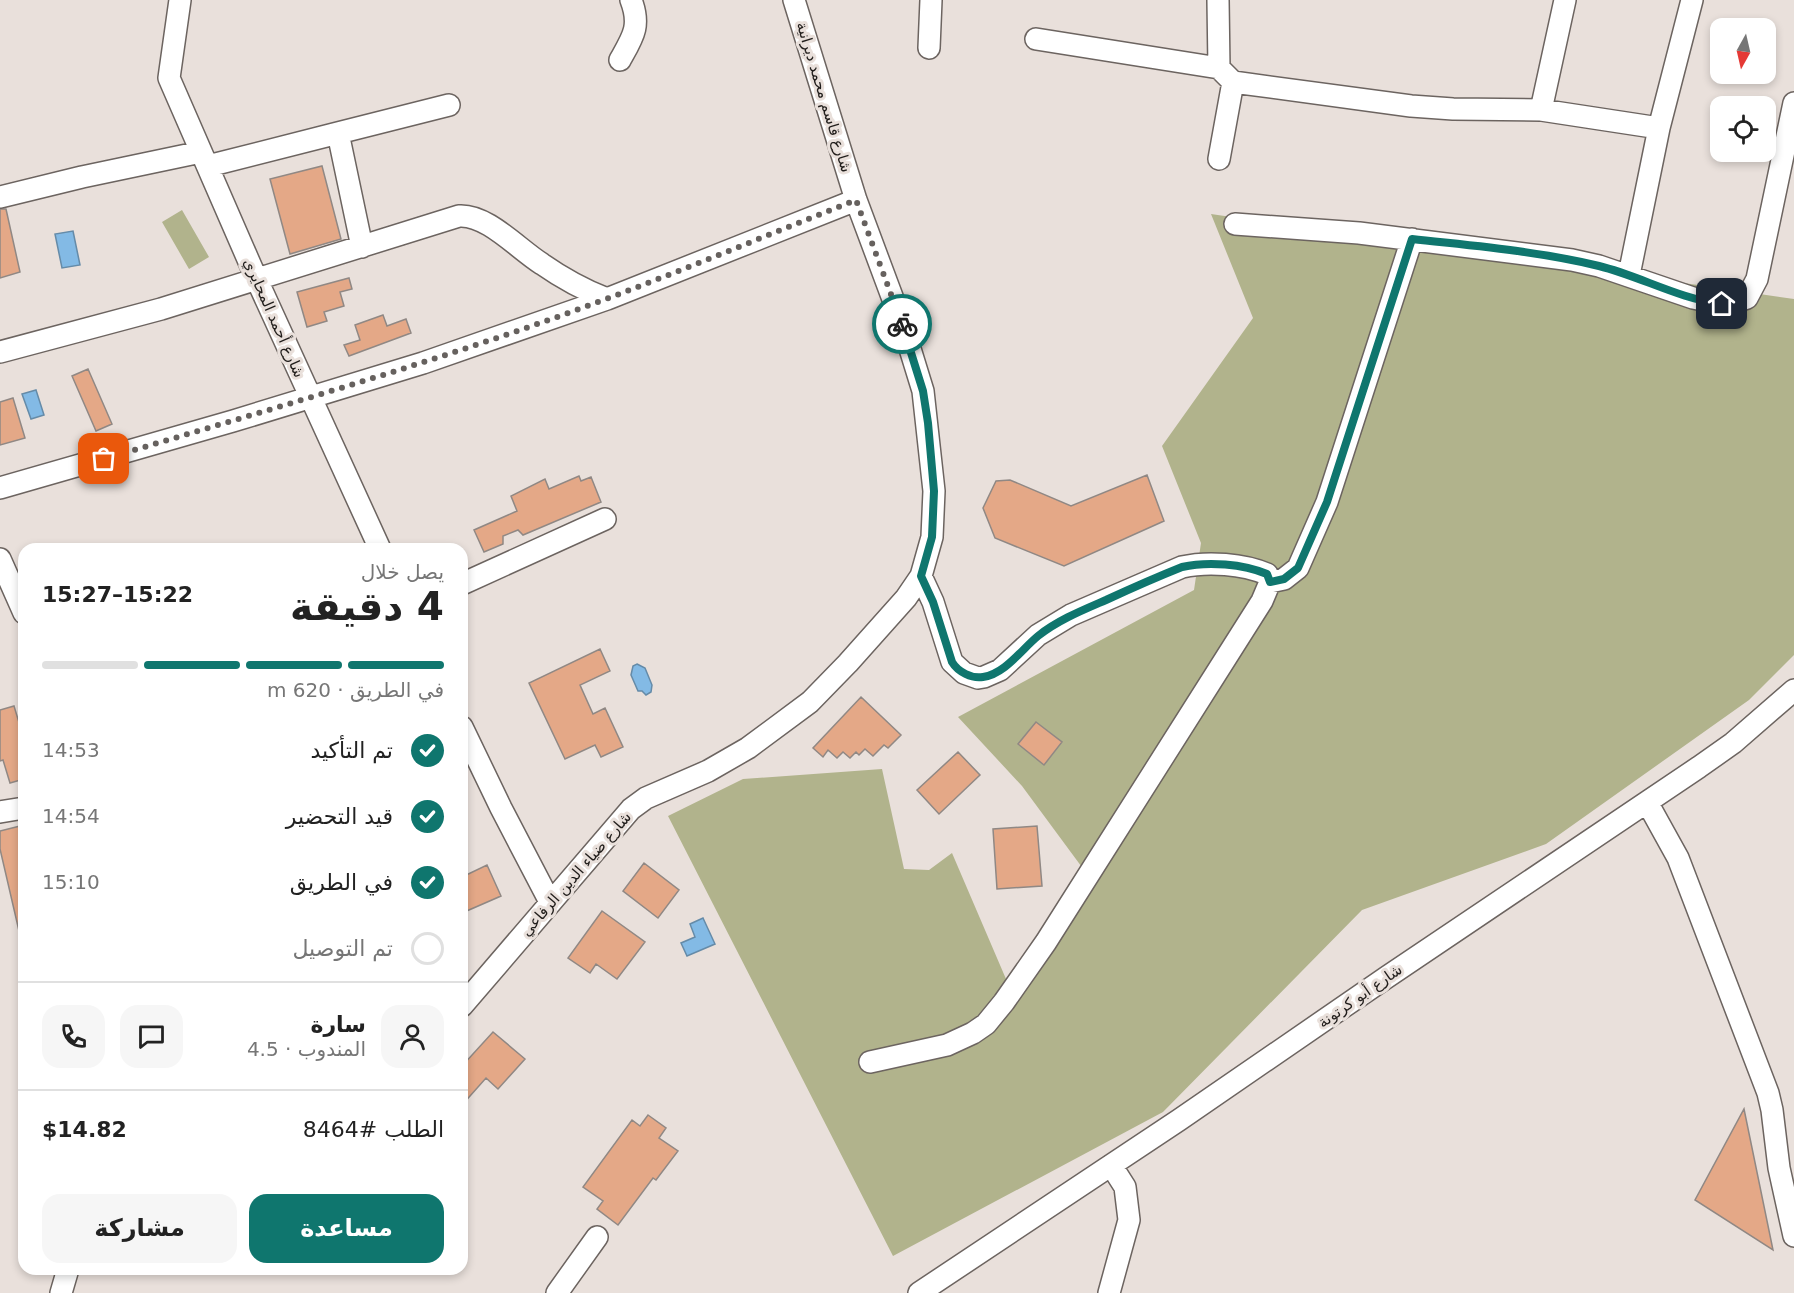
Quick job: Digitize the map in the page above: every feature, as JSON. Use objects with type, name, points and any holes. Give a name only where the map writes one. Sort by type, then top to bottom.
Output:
[{"type":"street","name":"شارع أحمد المحايري","points":[[180,0],[169,78],[257,280],[377,543]]},
{"type":"street","points":[[620,60],[636,30],[636,16],[631,0]]},
{"type":"street","name":"شارع قاسم محمد ديرانية","points":[[794,0],[856,200],[903,326],[923,391],[931,458],[934,515],[928,554],[921,576]]},
{"type":"street","points":[[929,48],[931,0]]},
{"type":"street","points":[[1218,0],[1226,75],[1219,159]]},
{"type":"street","points":[[1541,110],[1565,0]]},
{"type":"street","points":[[1629,275],[1659,128],[1692,0]]},
{"type":"street","points":[[1035,39],[1226,75],[1291,91],[1422,107],[1541,110],[1659,128]]},
{"type":"street","points":[[1235,224],[1328,230],[1572,260],[1629,275],[1711,302],[1732,303],[1747,298],[1757,279],[1794,104]]},
{"type":"street","points":[[0,197],[82,177],[204,159],[338,133],[449,105]]},
{"type":"street","points":[[338,133],[362,247]]},
{"type":"street","points":[[0,488],[423,363],[607,299],[856,200]]},
{"type":"street","points":[[0,352],[123,320],[459,216],[473,216],[484,222],[541,264],[586,291],[607,299]]},
{"type":"street","points":[[1270,582],[1284,579],[1298,568],[1327,502],[1412,239]]},
{"type":"street","points":[[468,581],[605,519]]},
{"type":"street","points":[[0,559],[18,600]]},
{"type":"street","points":[[870,1062],[947,1045],[986,1024],[1046,942],[1262,601],[1270,582],[1267,574],[1257,570],[1211,564],[1182,567],[1071,615],[1038,635],[1000,670],[978,678],[964,673],[952,662],[933,602],[921,576]]},
{"type":"street","name":"شارع ضياء الدين الرفاعي","points":[[468,999],[631,809],[646,798],[708,771],[748,748],[810,702],[891,615],[921,576]]},
{"type":"street","name":"شارع أبو كرتونة","points":[[919,1293],[1276,1055],[1430,947],[1733,743],[1794,690]]},
{"type":"street","points":[[468,739],[550,903]]},
{"type":"street","points":[[1647,802],[1678,858],[1768,1093],[1773,1110],[1779,1168],[1794,1236]]},
{"type":"street","points":[[0,812],[18,809]]},
{"type":"street","points":[[1109,1293],[1129,1220],[1125,1187],[1111,1165]]},
{"type":"street","points":[[557,1293],[597,1237]]},
{"type":"street","points":[[61,1293],[66,1275]]},
{"type":"green space","points":[[182,210],[209,257],[189,269],[162,222]]},
{"type":"green space","points":[[1211,214],[1794,299],[1794,655],[1749,700],[1546,844],[1362,910],[1163,1112],[893,1256],[668,816],[743,779],[882,769],[904,869],[929,870],[952,853],[1012,993],[1084,870],[1022,786],[958,717],[1194,590],[1201,543],[1162,446],[1253,318]]},
{"type":"water","points":[[73,231],[80,265],[62,268],[55,234]]},
{"type":"water","points":[[36,390],[44,415],[31,419],[22,394]]},
{"type":"water","points":[[637,664],[645,668],[652,685],[651,692],[646,695],[638,691],[631,675],[633,666]]},
{"type":"water","points":[[703,918],[715,944],[687,956],[681,943],[695,937],[690,924]]},
{"type":"building","points":[[322,166],[341,239],[290,254],[270,179]]},
{"type":"building","points":[[0,209],[6,209],[20,272],[0,278]]},
{"type":"building","points":[[349,278],[352,289],[340,292],[344,306],[324,312],[327,321],[307,327],[297,292]]},
{"type":"building","points":[[383,315],[387,326],[406,319],[411,333],[349,356],[344,345],[360,340],[355,325]]},
{"type":"building","points":[[88,369],[112,424],[96,431],[72,376]]},
{"type":"building","points":[[13,398],[25,438],[0,445],[0,402]]},
{"type":"building","points":[[1147,475],[1164,521],[1064,566],[995,538],[983,508],[996,481],[1010,480],[1071,506]]},
{"type":"building","points":[[579,476],[581,481],[591,477],[601,502],[523,535],[518,530],[503,536],[503,544],[484,552],[474,530],[517,511],[511,496],[545,479],[549,489]]},
{"type":"building","points":[[600,649],[610,671],[580,685],[593,714],[605,708],[623,747],[601,757],[595,745],[565,759],[529,683]]},
{"type":"building","points":[[861,697],[901,735],[888,748],[884,745],[873,756],[865,749],[859,755],[856,752],[850,758],[843,752],[837,758],[828,750],[823,757],[813,748]]},
{"type":"building","points":[[14,706],[18,719],[18,781],[10,783],[3,760],[0,761],[0,710]]},
{"type":"building","points":[[1036,722],[1062,742],[1044,765],[1018,744]]},
{"type":"building","points":[[958,752],[980,775],[939,814],[917,790]]},
{"type":"building","points":[[18,826],[18,927],[0,849],[0,831]]},
{"type":"building","points":[[1037,826],[1042,886],[997,889],[993,829]]},
{"type":"building","points":[[644,863],[679,890],[658,918],[623,891]]},
{"type":"building","points":[[487,865],[501,896],[468,910],[468,874]]},
{"type":"building","points":[[602,911],[645,942],[617,979],[596,964],[590,973],[568,958]]},
{"type":"building","points":[[493,1032],[525,1059],[498,1089],[486,1078],[468,1098],[468,1059]]},
{"type":"building","points":[[1744,1109],[1773,1250],[1695,1200]]},
{"type":"building","points":[[648,1115],[666,1128],[659,1138],[678,1151],[656,1180],[653,1178],[618,1225],[597,1209],[603,1201],[583,1187],[632,1120],[640,1126]]},
{"type":"way so far","points":[[104,459],[423,363],[540,323],[607,299],[856,200],[902,324]]},
{"type":"route","points":[[902,324],[923,391],[934,491],[932,537],[921,576],[933,602],[952,662],[964,673],[978,678],[1000,670],[1038,635],[1071,615],[1182,567],[1211,564],[1257,570],[1267,574],[1270,582],[1284,579],[1298,568],[1327,502],[1412,239],[1572,260],[1629,275],[1693,298],[1722,304]]}]
